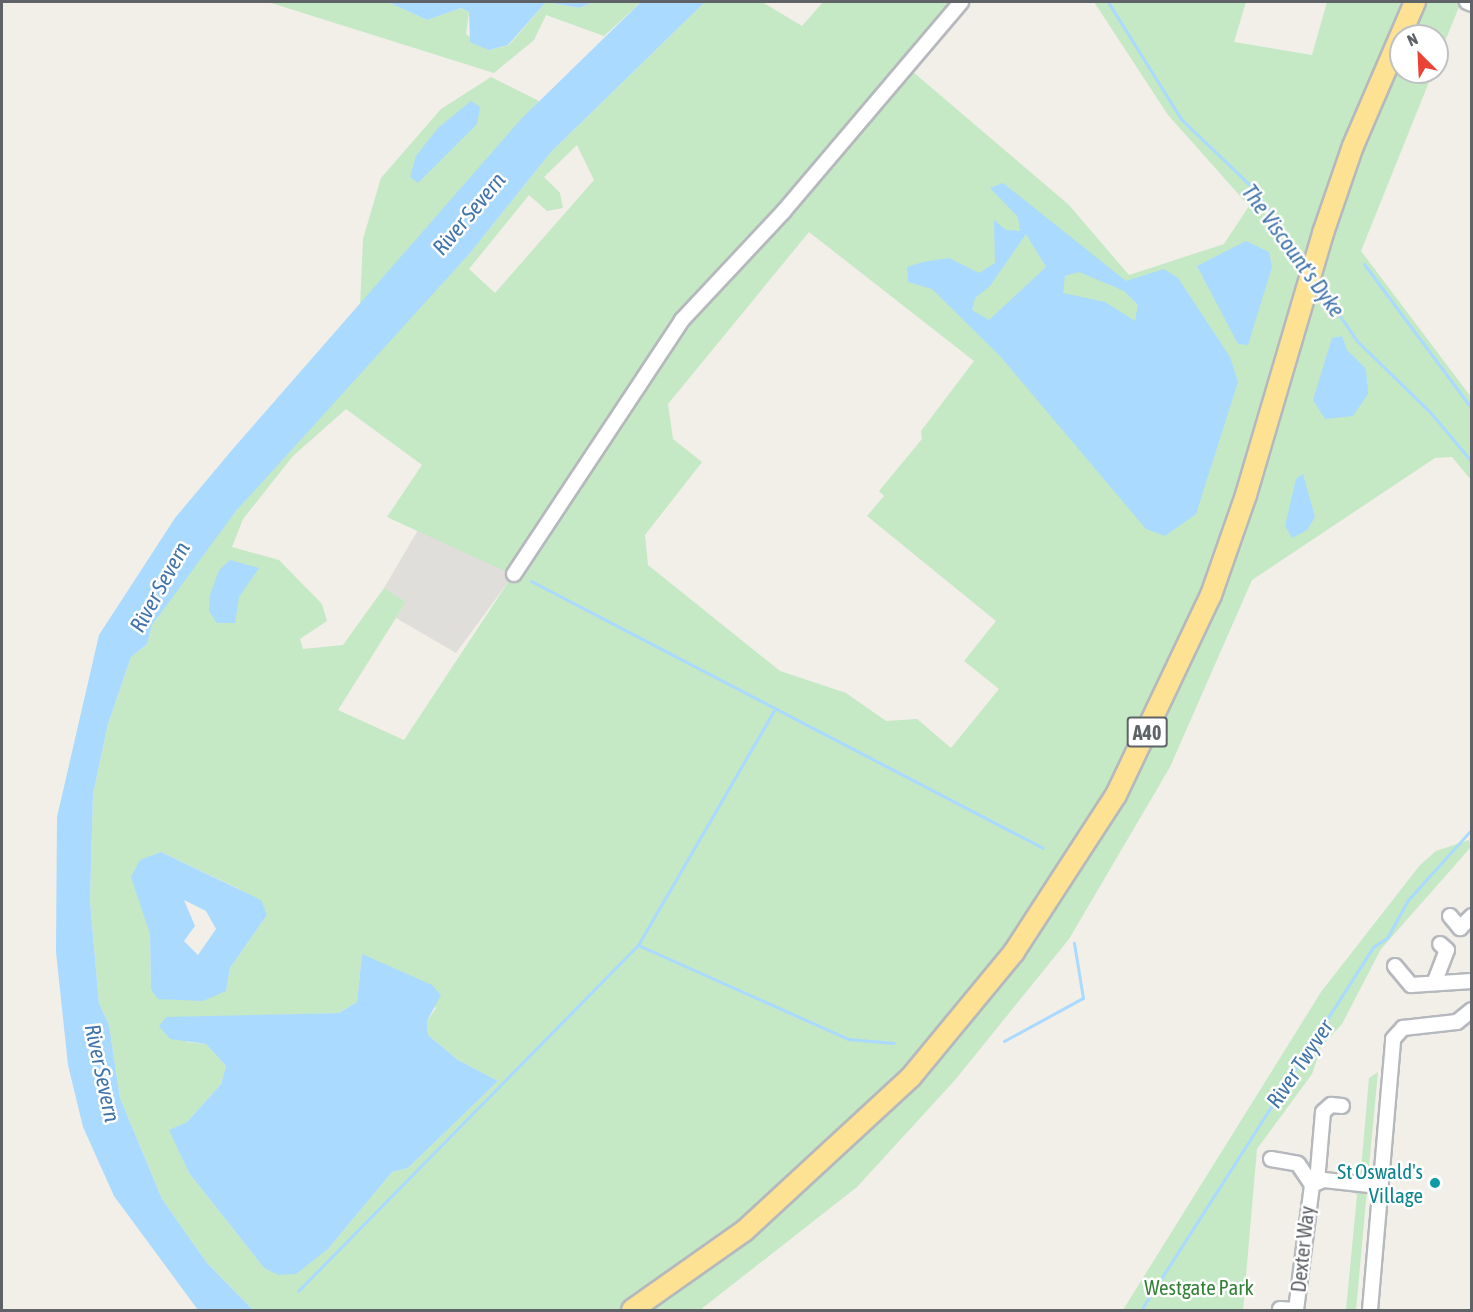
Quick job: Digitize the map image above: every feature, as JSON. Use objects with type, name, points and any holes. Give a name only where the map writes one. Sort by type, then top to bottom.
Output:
[{"type":"highway","name":"A40","points":[[634,1309],[744,1231],[911,1077],[1014,952],[1116,795],[1210,595],[1246,495],[1323,232],[1357,136],[1415,2]]},
{"type":"street","points":[[514,574],[682,320],[784,211],[961,2]]},
{"type":"street","points":[[1467,2],[1472,4]]},
{"type":"street","points":[[1450,916],[1460,927],[1472,916]]},
{"type":"street","points":[[1435,981],[1447,950],[1440,944]]},
{"type":"street","points":[[1395,966],[1411,985],[1435,981],[1472,981]]},
{"type":"street","points":[[1370,1311],[1379,1186],[1394,1039],[1403,1028],[1457,1022],[1472,1010]]},
{"type":"street","points":[[1314,1184],[1323,1112],[1330,1104],[1342,1106]]},
{"type":"street","points":[[1271,1160],[1298,1164],[1314,1184]]},
{"type":"street","name":"Dexter Way","points":[[1280,1309],[1295,1311],[1314,1184],[1379,1186]]},
{"type":"shaded area","points":[[418,530],[514,574],[456,653],[396,618],[406,602],[384,588]]},
{"type":"green space","points":[[268,2],[388,2],[427,20],[461,8],[469,12],[466,34],[489,50],[509,45],[546,2],[579,8],[594,2],[641,2],[604,36],[546,15],[534,40],[494,73]]},
{"type":"green space","points":[[705,2],[762,2],[802,26],[823,2],[961,2],[906,66],[1069,205],[1129,275],[1224,244],[1249,206],[1168,115],[1094,2],[1246,2],[1234,42],[1312,55],[1327,2],[1461,2],[1449,32],[1449,24],[1389,24],[1389,84],[1428,84],[1361,251],[1471,397],[1471,480],[1452,457],[1435,458],[1252,580],[1170,767],[1069,939],[955,1080],[857,1187],[700,1310],[253,1310],[207,1263],[162,1199],[120,1098],[109,1025],[99,1003],[90,901],[93,794],[108,724],[131,657],[147,644],[152,625],[213,539],[291,445],[470,253],[551,152]],"holes":[[[577,145],[594,180],[495,293],[469,269],[529,195],[547,211],[563,208],[560,193],[544,177]],[[809,232],[974,361],[921,431],[922,439],[879,491],[884,496],[867,516],[996,621],[964,661],[999,689],[951,748],[917,719],[886,721],[846,693],[780,671],[648,565],[645,535],[702,462],[673,439],[668,404]],[[346,409],[422,465],[387,517],[513,575],[404,740],[338,710],[406,602],[384,588],[343,645],[303,649],[300,639],[327,621],[322,604],[279,560],[232,547],[243,519],[293,456]],[[161,852],[239,889],[267,915],[230,968],[226,991],[151,989],[150,934],[140,891]],[[362,954],[436,1008],[427,1021],[428,1035],[458,1060],[498,1081],[408,1168],[392,1172],[328,1249],[295,1274],[264,1268],[189,1173],[170,1130],[187,1122],[221,1084],[226,1066],[206,1044],[187,1042],[184,1018],[339,1013],[357,1002]]]},
{"type":"green space","points":[[491,77],[539,101],[360,307],[363,239],[381,178],[441,109]]},
{"type":"green space","name":"Westgate Park","points":[[1469,840],[1471,847],[1381,949],[1342,1024],[1321,1047],[1312,1074],[1257,1149],[1243,1310],[1123,1310],[1321,992],[1420,865],[1436,851]]},
{"type":"green space","points":[[1378,1072],[1368,1176],[1354,1175],[1361,1170],[1369,1078]]},
{"type":"green space","points":[[1350,1189],[1367,1190],[1356,1310],[1346,1310],[1357,1195]]},
{"type":"water","points":[[388,2],[546,2],[508,45],[489,50],[470,42],[469,12],[461,8],[427,20]]},
{"type":"water","points":[[546,2],[594,2],[579,8]]},
{"type":"water","name":"River Severn","points":[[641,2],[705,2],[551,152],[470,253],[236,511],[152,625],[147,644],[131,657],[108,724],[93,794],[90,901],[99,1003],[109,1025],[120,1098],[162,1199],[207,1263],[253,1310],[198,1310],[114,1196],[83,1127],[68,1065],[56,952],[57,817],[99,635],[175,518],[232,450],[522,118]]},
{"type":"water","points":[[471,101],[480,107],[477,124],[418,183],[410,177],[416,156],[438,128]]},
{"type":"water","points":[[1003,183],[1126,281],[1164,269],[1178,278],[1230,357],[1238,382],[1196,514],[1165,536],[1146,529],[1000,356],[932,289],[908,282],[907,267],[923,262],[949,258],[979,273],[995,263],[994,220],[1006,230],[1020,231],[1018,217],[990,188]],"holes":[[[1026,234],[1046,267],[989,320],[972,310],[975,298],[990,286]],[[1079,272],[1124,291],[1138,305],[1135,321],[1105,302],[1063,293],[1065,276]]]},
{"type":"water","points":[[1246,241],[1269,252],[1272,267],[1248,345],[1238,344],[1197,266]]},
{"type":"water","points":[[1342,336],[1347,350],[1366,369],[1368,394],[1353,416],[1325,419],[1313,400],[1332,338]]},
{"type":"water","points":[[1303,474],[1315,517],[1307,530],[1292,538],[1285,526],[1296,479]]},
{"type":"water","points":[[230,560],[259,568],[239,597],[235,623],[217,623],[209,611],[210,595],[219,570]]},
{"type":"water","points":[[161,852],[261,900],[267,915],[230,968],[226,991],[203,1001],[158,999],[151,989],[150,934],[131,877],[140,860]],"holes":[[[184,900],[206,911],[216,929],[198,955],[184,941],[195,926]]]},
{"type":"water","points":[[362,954],[432,985],[441,995],[427,1021],[428,1035],[458,1060],[498,1081],[408,1168],[392,1172],[328,1249],[296,1274],[278,1275],[264,1268],[189,1173],[169,1130],[187,1122],[221,1084],[226,1066],[206,1044],[170,1039],[159,1026],[166,1017],[339,1013],[357,1002]]},
{"type":"waterway","name":"The Viscount's Dyke","points":[[1108,2],[1181,119],[1254,189],[1305,264]]},
{"type":"waterway","points":[[1364,264],[1472,409]]},
{"type":"waterway","name":"The Viscount's Dyke","points":[[1317,282],[1357,341],[1430,412],[1472,462]]},
{"type":"waterway","points":[[531,581],[1043,848]]},
{"type":"waterway","points":[[638,945],[775,709]]},
{"type":"waterway","name":"River Twyver","points":[[1141,1310],[1373,947],[1387,938],[1408,900],[1472,829]]},
{"type":"waterway","points":[[1004,1041],[1083,998],[1074,943]]},
{"type":"waterway","points":[[298,1291],[638,945],[848,1039],[894,1043]]},
{"type":"place","name":"St Oswald's Village","points":[[1435,1183]]}]
